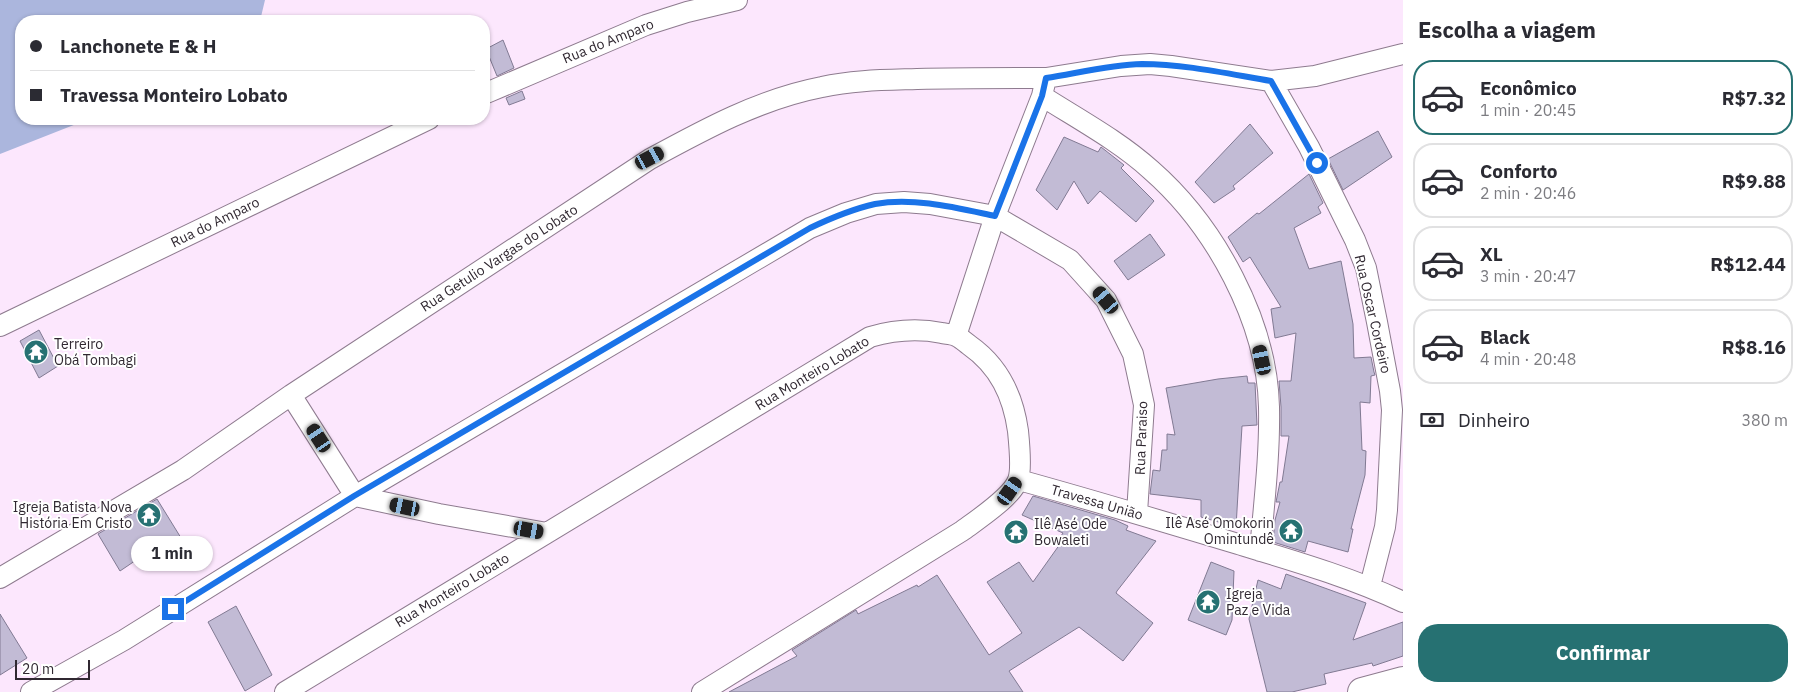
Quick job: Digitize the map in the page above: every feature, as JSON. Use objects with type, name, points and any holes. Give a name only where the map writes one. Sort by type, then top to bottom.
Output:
[{"type":"main road","points":[[1362,692],[1403,681]]},
{"type":"street","name":"Rua do Amparo","points":[[490,91],[646,25],[687,12],[737,0]]},
{"type":"street","points":[[1044,87],[1121,66],[1150,64],[1271,81],[1315,76],[1403,54]]},
{"type":"street","name":"Rua Getulio Vargas do Lobato","points":[[0,578],[183,470],[291,395],[650,158],[709,127],[754,107],[821,87],[861,80],[1044,87]]},
{"type":"street","name":"Rua Oscar Cordeiro","points":[[1271,81],[1309,147],[1355,240],[1366,268],[1392,410],[1385,527],[1370,586]]},
{"type":"street","points":[[956,336],[995,216],[1044,87]]},
{"type":"street","points":[[1044,87],[1151,169],[1182,201],[1209,237],[1229,269],[1244,302],[1259,346],[1269,406],[1268,460],[1260,551]]},
{"type":"street","name":"Rua do Amparo","points":[[0,326],[417,125]]},
{"type":"street","name":"Rua Paraiso","points":[[31,692],[124,640],[354,496],[810,228],[829,219],[876,204],[904,202],[952,207],[995,216],[1070,260],[1106,300],[1133,354],[1144,405],[1137,513]]},
{"type":"street","name":"Rua Monteiro Lobato","points":[[285,692],[870,337],[896,331],[925,330],[956,336],[981,354],[1003,382],[1010,396],[1016,416],[1020,445],[1018,480]]},
{"type":"street","points":[[291,395],[354,496],[439,514],[547,533]]},
{"type":"street","points":[[702,692],[962,531],[999,503],[1018,480]]},
{"type":"street","name":"Travessa União","points":[[1018,480],[1137,513],[1260,551],[1370,586],[1403,602]]},
{"type":"water","points":[[0,0],[265,0],[261,15],[15,15],[15,125],[74,125],[0,154]]},
{"type":"building","points":[[503,40],[514,68],[497,76],[490,59],[490,47]]},
{"type":"building","points":[[522,91],[525,99],[509,105],[506,98]]},
{"type":"building","points":[[1250,124],[1273,153],[1233,186],[1235,189],[1214,203],[1195,182]]},
{"type":"building","points":[[1378,131],[1392,157],[1343,190],[1328,159]]},
{"type":"building","points":[[1064,137],[1098,152],[1101,147],[1124,165],[1121,168],[1154,201],[1136,222],[1100,191],[1088,204],[1074,181],[1057,210],[1036,190]]},
{"type":"building","points":[[1309,174],[1323,203],[1318,207],[1321,213],[1294,228],[1309,269],[1341,261],[1353,324],[1354,358],[1371,357],[1375,375],[1371,376],[1370,403],[1360,402],[1362,450],[1366,451],[1365,475],[1351,529],[1353,529],[1348,552],[1308,541],[1305,552],[1273,542],[1275,520],[1280,502],[1276,502],[1280,482],[1282,482],[1289,436],[1281,436],[1279,381],[1291,381],[1296,333],[1275,338],[1271,309],[1281,307],[1250,257],[1243,262],[1228,237]]},
{"type":"building","points":[[1150,234],[1165,255],[1128,280],[1114,261]]},
{"type":"building","points":[[39,330],[58,366],[39,378],[20,341]]},
{"type":"building","points":[[1247,376],[1248,383],[1255,383],[1257,425],[1242,426],[1236,527],[1201,517],[1201,500],[1150,494],[1153,470],[1160,471],[1162,450],[1167,450],[1167,434],[1175,435],[1166,388]]},
{"type":"building","points":[[1033,496],[1115,520],[1128,526],[1126,530],[1156,541],[1116,593],[1153,623],[1123,661],[1079,627],[1009,671],[1023,692],[729,692],[797,656],[792,650],[856,610],[858,614],[917,585],[918,587],[937,575],[989,655],[1022,633],[987,582],[1019,562],[1033,582],[1060,544],[1057,542],[1063,533],[1022,515]]},
{"type":"building","points":[[157,499],[186,546],[162,562],[154,548],[120,571],[98,534]]},
{"type":"building","points":[[1211,562],[1234,571],[1232,620],[1226,635],[1188,620]]},
{"type":"building","points":[[1286,574],[1366,603],[1353,640],[1403,622],[1403,656],[1373,666],[1372,663],[1324,674],[1326,684],[1292,692],[1267,692],[1249,619],[1258,580],[1281,589]]},
{"type":"building","points":[[236,606],[272,675],[245,691],[208,622]]},
{"type":"building","points":[[0,614],[27,658],[0,675]]},
{"type":"place","name":"Terreiro Obá Tombagi","points":[[36,352]]},
{"type":"place","name":"Igreja Batista Nova História Em Cristo","points":[[149,515]]},
{"type":"place","name":"Ilê Asé Omokorin Omintundê","points":[[1291,531]]},
{"type":"place","name":"Ilê Asé Ode Bowaleti","points":[[1016,532]]},
{"type":"place","name":"Igreja Paz e Vida","points":[[1208,602]]},
{"type":"route","points":[[173,609],[354,496],[810,228],[829,219],[876,204],[904,202],[952,207],[995,216],[1042,96],[1046,78],[1121,66],[1150,64],[1271,81],[1317,163]]}]
